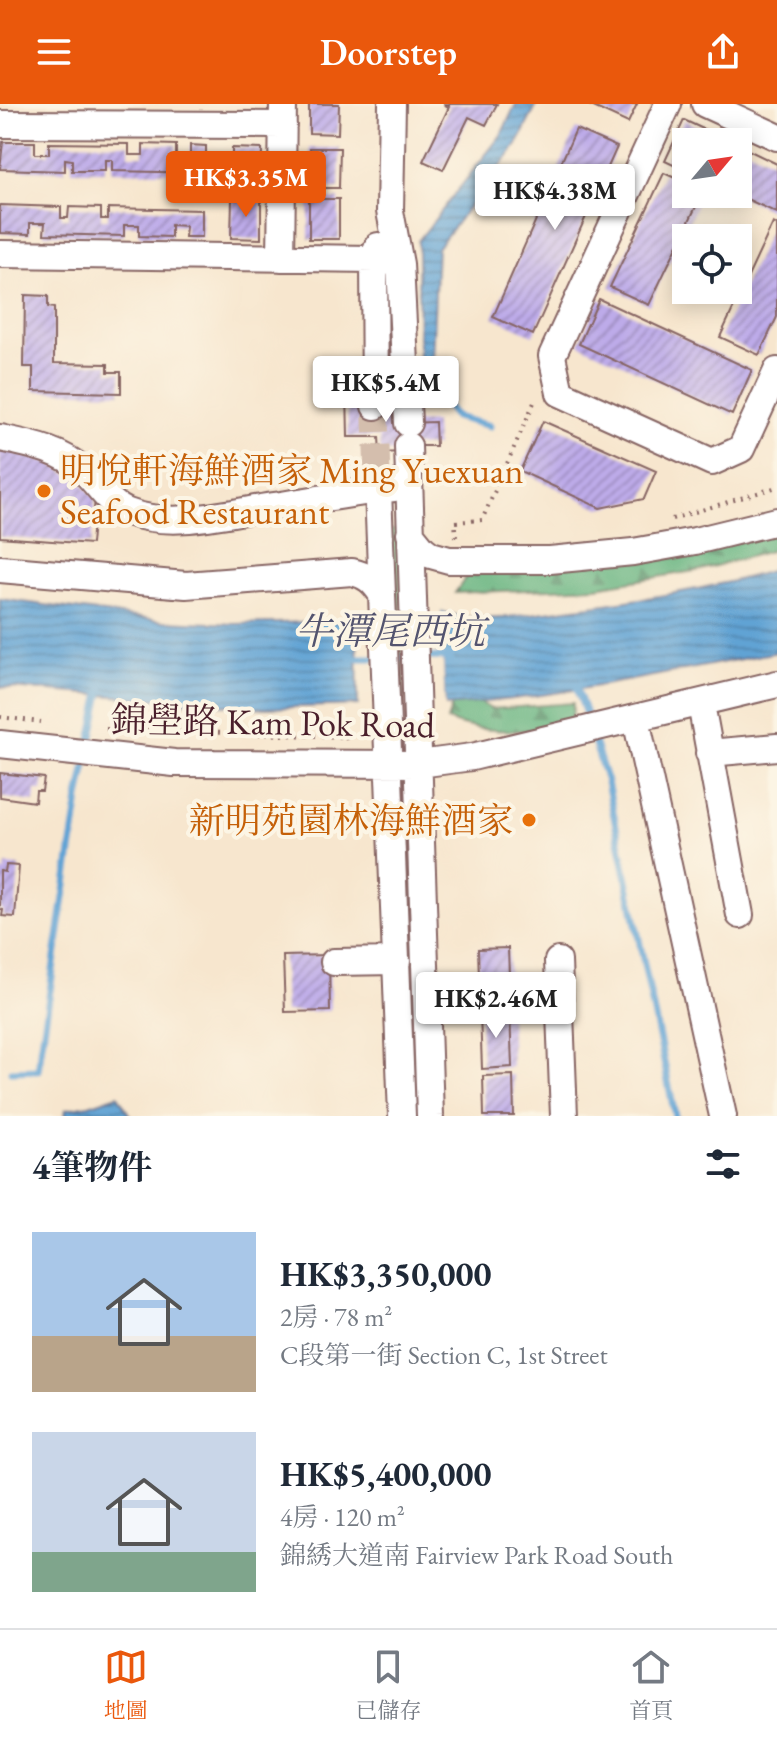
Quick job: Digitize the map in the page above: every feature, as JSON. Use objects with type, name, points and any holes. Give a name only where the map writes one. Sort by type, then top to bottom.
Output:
[{"type":"street","points":[[375,406],[390,211],[392,104]]},
{"type":"street","points":[[668,104],[552,356],[560,393],[712,462],[741,449],[777,371]]},
{"type":"street","points":[[705,104],[777,137]]},
{"type":"street","points":[[0,124],[283,114],[281,258]]},
{"type":"street","points":[[0,254],[387,262]]},
{"type":"street","points":[[387,262],[408,434],[411,603],[430,1116]]},
{"type":"street","points":[[0,438],[36,446],[63,457],[82,469],[117,506],[130,513],[161,519],[200,518],[409,487]]},
{"type":"street","points":[[378,490],[402,1116]]},
{"type":"street","points":[[410,533],[423,549],[440,558],[550,560],[633,552],[777,521]]},
{"type":"street","points":[[0,569],[186,585],[352,572],[363,574],[373,581],[381,598]]},
{"type":"street","name":"錦壆路 Kam Pok Road","points":[[0,744],[174,763],[419,764],[472,757],[777,684]]},
{"type":"street","points":[[701,704],[740,915]]},
{"type":"street","points":[[636,719],[723,1116]]},
{"type":"street","points":[[709,753],[777,747]]},
{"type":"street","points":[[334,962],[397,961]]},
{"type":"street","points":[[558,961],[564,1116]]},
{"type":"path","points":[[467,539],[456,539],[455,522],[482,520],[541,386],[557,381]]},
{"type":"path","points":[[661,523],[777,487]]},
{"type":"path","points":[[0,717],[42,722]]},
{"type":"path","points":[[99,729],[345,737],[351,743]]},
{"type":"green space","points":[[387,530],[398,530],[404,697],[394,698]]},
{"type":"green space","points":[[777,530],[777,549],[701,570],[596,587],[455,593],[471,570]]},
{"type":"green space","points":[[458,689],[491,709],[573,703],[572,727],[509,731],[461,725],[447,720]]},
{"type":"water","points":[[516,104],[537,104],[517,145],[437,248],[432,359],[452,401],[443,408],[419,367],[418,241],[501,135]]},
{"type":"water","points":[[777,569],[777,652],[570,690],[445,706],[440,611],[471,618],[519,616],[673,594]]},
{"type":"water","points":[[0,599],[164,621],[234,624],[357,621],[358,705],[264,708],[0,687]]},
{"type":"water","points":[[118,1095],[130,1116],[65,1116],[66,1109]]},
{"type":"pier","points":[[441,607],[445,710],[441,707],[436,612]]},
{"type":"building","points":[[309,104],[339,104],[338,134],[309,133]]},
{"type":"building","points":[[443,104],[497,104],[486,125],[469,117],[443,170],[423,161],[449,107]]},
{"type":"building","points":[[587,104],[637,104],[628,123]]},
{"type":"building","points":[[684,120],[701,128],[680,128]]},
{"type":"building","points":[[576,129],[617,147],[533,335],[493,317]]},
{"type":"building","points":[[3,142],[35,142],[35,154],[49,154],[49,143],[129,144],[129,155],[143,155],[143,144],[176,145],[176,156],[190,156],[190,145],[206,146],[206,173],[112,171],[112,160],[105,160],[105,171],[72,171],[72,160],[65,159],[65,171],[0,169]]},
{"type":"building","points":[[672,146],[672,164],[665,161]]},
{"type":"building","points":[[232,148],[262,149],[261,188],[232,188]]},
{"type":"building","points":[[310,148],[340,148],[339,188],[310,188]]},
{"type":"building","points":[[752,152],[777,164],[777,213],[752,201]]},
{"type":"building","points":[[664,173],[672,177],[672,208],[695,208],[688,224],[672,224],[672,257],[649,305],[610,287]]},
{"type":"building","points":[[232,199],[261,200],[261,239],[231,238]]},
{"type":"building","points":[[309,199],[339,199],[339,239],[309,239]]},
{"type":"building","points":[[0,205],[61,207],[61,218],[68,218],[69,207],[101,208],[101,219],[108,219],[108,208],[202,210],[202,237],[185,237],[186,226],[171,225],[171,237],[139,236],[139,225],[124,225],[124,236],[44,234],[45,223],[30,223],[30,234],[0,233]]},
{"type":"building","points":[[773,223],[777,225],[777,317],[759,355],[720,337],[735,304],[752,304],[752,268]]},
{"type":"building","points":[[25,295],[48,296],[48,307],[54,308],[54,363],[108,364],[108,372],[121,372],[121,393],[33,391],[33,367],[24,367]]},
{"type":"building","points":[[599,299],[752,370],[732,415],[579,344]]},
{"type":"building","points":[[347,390],[371,390],[371,406],[403,405],[403,423],[435,422],[436,446],[404,446],[403,452],[380,453],[379,437],[348,437]]},
{"type":"building","points":[[543,421],[656,471],[644,499],[600,508],[520,471]]},
{"type":"building","name":"明悅軒海鮮酒家 Ming Yuexuan Seafood Restaurant","points":[[0,449],[51,463],[82,484],[95,498],[91,544],[0,537]]},
{"type":"building","points":[[0,773],[44,778],[42,791],[36,791],[35,802],[0,797]]},
{"type":"building","points":[[6,865],[19,866],[15,917],[2,916],[3,910],[0,909],[0,871],[5,872]]},
{"type":"building","points":[[508,948],[510,1004],[480,1006],[478,949]]},
{"type":"building","points":[[329,955],[330,1011],[285,1012],[283,956]]},
{"type":"building","points":[[510,1011],[512,1067],[482,1069],[480,1012]]},
{"type":"building","points":[[513,1075],[514,1116],[484,1116],[483,1076]]},
{"type":"waterway","points":[[442,400],[455,417],[490,426]]},
{"type":"waterway","name":"牛潭尾西坑","points":[[391,658],[451,657]]},
{"type":"waterway","name":"牛潭尾西坑","points":[[351,658],[379,658]]},
{"type":"waterway","points":[[11,1071],[38,1070],[79,798],[102,688]]},
{"type":"waterway","points":[[577,689],[589,723]]},
{"type":"waterway","points":[[592,735],[607,782],[675,1116]]},
{"type":"tunnel","points":[[375,406],[378,490]]},
{"type":"place","name":"明悅軒海鮮酒家 Ming Yuexuan Seafood Restaurant","points":[[44,491]]},
{"type":"place","name":"新明苑園林海鮮酒家","points":[[529,820]]}]
